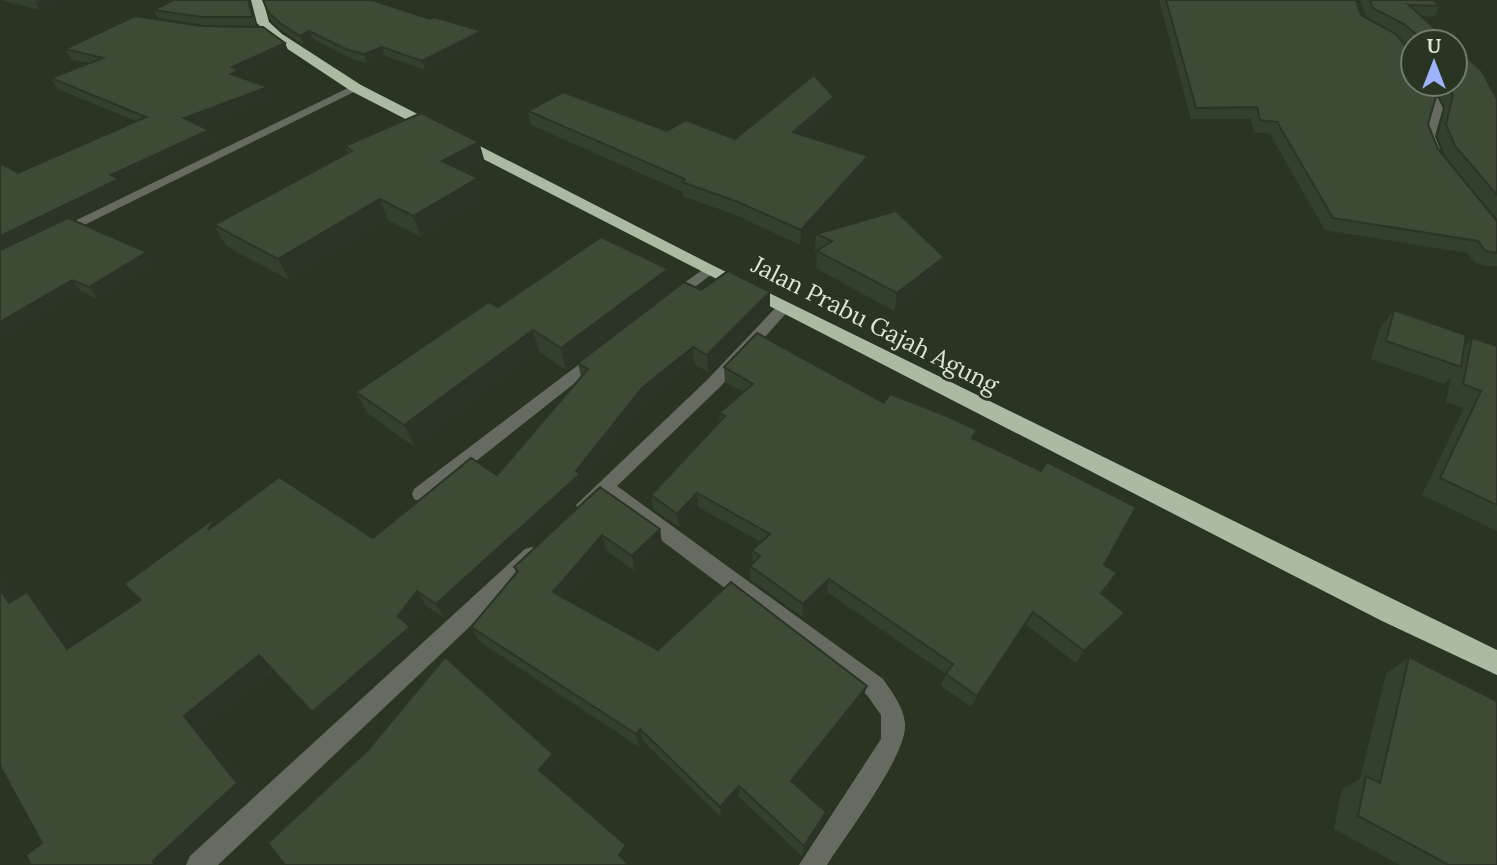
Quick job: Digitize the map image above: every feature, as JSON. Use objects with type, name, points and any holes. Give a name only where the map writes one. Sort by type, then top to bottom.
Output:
[{"type":"highway","name":"Jalan Prabu Gajah Agung","points":[[257,0],[264,23],[273,32],[356,88],[708,270],[785,306],[1378,607],[1497,663]]},
{"type":"street","points":[[250,33],[273,32]]},
{"type":"street","points":[[49,236],[356,88]]},
{"type":"street","points":[[1432,98],[1437,108],[1429,136],[1438,160]]},
{"type":"street","points":[[653,313],[708,270]]},
{"type":"street","points":[[574,515],[714,383],[785,306]]},
{"type":"street","points":[[421,494],[609,347]]},
{"type":"street","points":[[604,487],[876,687],[891,710],[896,726],[891,744],[812,865]]},
{"type":"street","points":[[199,865],[544,544]]},
{"type":"building","points":[[174,0],[248,0],[253,17],[202,17],[153,10]]},
{"type":"building","points":[[263,0],[372,0],[430,19],[434,17],[482,31],[422,61],[382,47],[364,54],[348,50],[309,31],[300,36],[268,12]]},
{"type":"building","points":[[1166,0],[1356,0],[1361,15],[1399,38],[1399,98],[1436,98],[1428,124],[1438,149],[1497,221],[1497,253],[1485,251],[1478,241],[1333,218],[1277,122],[1260,120],[1257,107],[1196,108]]},
{"type":"building","points":[[1370,0],[1433,0],[1440,6],[1409,5],[1434,28],[1409,28],[1373,8]]},
{"type":"building","points":[[135,16],[201,26],[263,27],[285,43],[232,67],[238,70],[231,74],[268,87],[184,118],[209,130],[111,175],[119,179],[0,236],[0,163],[18,173],[146,117],[51,78],[103,58],[65,49]]},
{"type":"building","points":[[1469,59],[1482,71],[1497,99],[1497,195],[1455,146],[1446,124],[1452,98],[1469,98]]},
{"type":"building","points":[[814,75],[834,97],[793,132],[868,156],[801,230],[738,202],[682,182],[685,179],[528,111],[563,92],[667,131],[686,120],[735,139]]},
{"type":"building","points":[[421,113],[479,142],[442,161],[478,178],[413,216],[380,199],[278,259],[214,225],[352,151],[345,146]]},
{"type":"building","points":[[896,211],[944,257],[897,293],[817,251],[832,241],[816,234]]},
{"type":"building","points":[[68,218],[147,252],[89,287],[72,280],[0,322],[0,250]]},
{"type":"building","points":[[601,237],[668,269],[561,348],[533,330],[404,425],[356,392],[489,302],[498,307]]},
{"type":"building","points":[[728,271],[770,292],[707,355],[693,347],[642,388],[576,471],[580,474],[436,604],[417,591],[398,616],[410,627],[312,712],[259,655],[184,716],[237,783],[153,861],[155,865],[31,865],[26,855],[42,843],[0,766],[0,589],[9,603],[27,592],[67,649],[141,600],[124,584],[216,517],[208,530],[279,477],[373,538],[471,458],[497,475],[588,369],[578,363],[684,282],[701,290]]},
{"type":"building","points":[[1394,310],[1466,335],[1461,367],[1386,341]]},
{"type":"building","points":[[757,333],[884,403],[890,394],[947,416],[977,430],[972,438],[1041,471],[1047,462],[1136,507],[1104,565],[1117,573],[1101,593],[1125,613],[1084,651],[1033,612],[977,696],[946,674],[953,664],[829,579],[803,604],[750,566],[760,556],[752,550],[770,534],[697,493],[677,514],[651,495],[725,416],[719,413],[753,384],[724,367]]},
{"type":"building","points":[[1472,338],[1497,346],[1497,505],[1440,478],[1481,391],[1463,384]]},
{"type":"building","points":[[600,487],[660,529],[632,556],[602,535],[553,592],[658,650],[731,582],[867,686],[791,781],[826,812],[804,846],[739,786],[720,807],[640,729],[636,734],[471,627],[518,571],[514,567]]},
{"type":"building","points":[[445,657],[553,754],[539,770],[626,845],[619,855],[629,865],[285,865],[268,843],[368,750]]},
{"type":"building","points":[[1409,657],[1497,701],[1497,865],[1449,865],[1358,816],[1366,776],[1380,783]]}]
